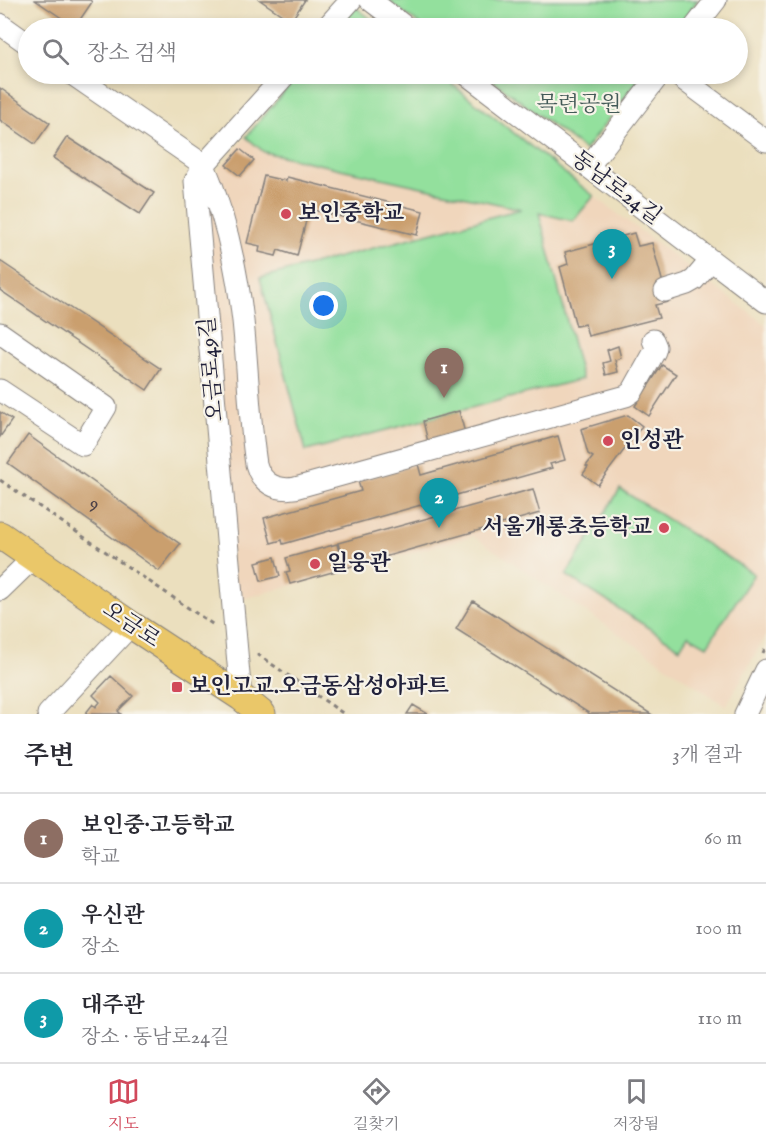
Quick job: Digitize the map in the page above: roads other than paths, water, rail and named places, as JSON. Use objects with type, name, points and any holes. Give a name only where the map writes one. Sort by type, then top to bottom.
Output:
[{"type":"main road","name":"오금로","points":[[0,535],[241,697],[262,714]]},
{"type":"street","points":[[335,18],[351,0]]},
{"type":"street","points":[[370,0],[394,18]]},
{"type":"street","points":[[702,18],[716,0]]},
{"type":"street","points":[[0,24],[18,37]]},
{"type":"street","points":[[87,84],[204,165],[217,199],[230,246],[243,320],[256,464],[262,478],[273,486],[284,489],[295,488],[626,396],[632,392],[655,351],[653,340]]},
{"type":"street","name":"오금로49길","points":[[241,697],[195,181],[204,165],[277,84]]},
{"type":"street","name":"동남로24길","points":[[479,84],[766,302]]},
{"type":"street","points":[[588,167],[652,84]]},
{"type":"street","points":[[689,84],[766,141]]},
{"type":"street","points":[[664,291],[694,280],[711,260]]},
{"type":"street","points":[[0,333],[106,407],[83,445],[0,390]]},
{"type":"street","points":[[0,590],[33,558]]},
{"type":"street","points":[[48,714],[131,625]]},
{"type":"street","points":[[745,714],[766,670]]},
{"type":"place","name":"보인중학교","points":[[286,214]]},
{"type":"place","name":"대주관","points":[[612,279]]},
{"type":"place","name":"보인중·고등학교","points":[[444,398]]},
{"type":"place","name":"인성관","points":[[608,441]]},
{"type":"place","name":"우신관","points":[[439,528]]},
{"type":"place","name":"서울개롱초등학교","points":[[664,528]]},
{"type":"place","name":"일웅관","points":[[315,564]]},
{"type":"place","name":"보인고교.오금동삼성아파트","points":[[177,687]]},
{"type":"park label","name":"목련공원","points":[[579,105]]}]
